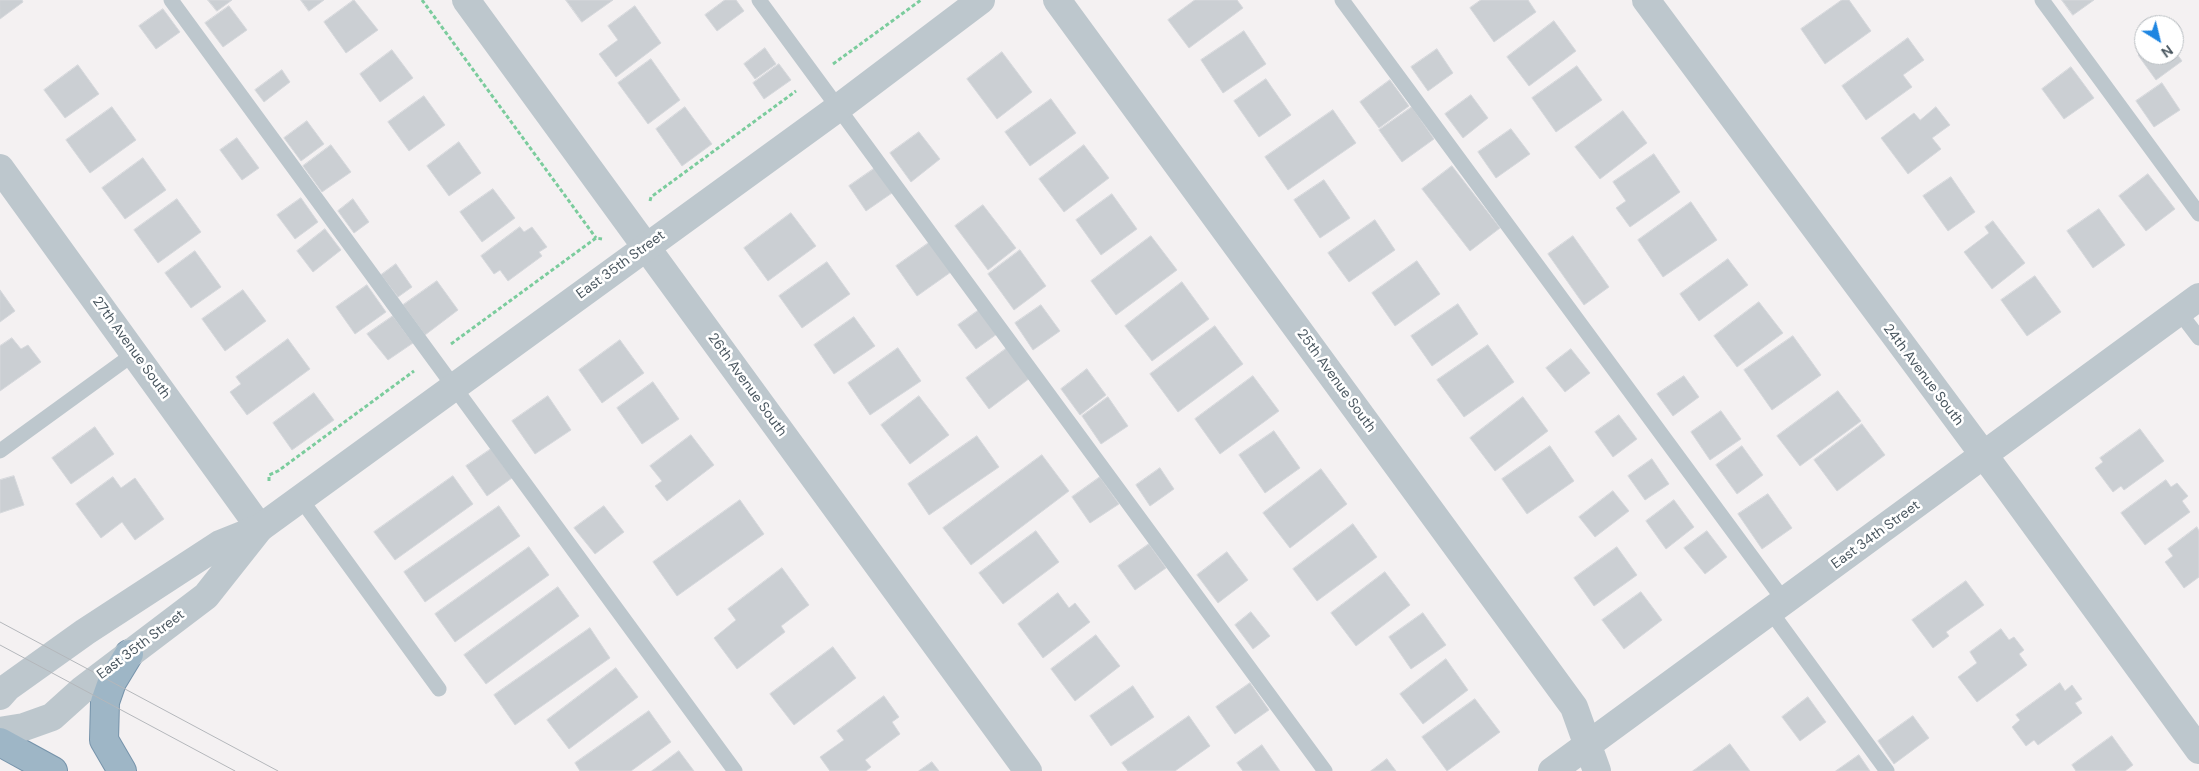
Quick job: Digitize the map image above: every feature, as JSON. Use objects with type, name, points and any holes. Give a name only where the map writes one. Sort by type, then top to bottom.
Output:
[{"type":"highway","points":[[122,771],[104,740],[105,702],[112,682],[129,654]]},
{"type":"highway","points":[[0,742],[53,771]]},
{"type":"street","name":"26th Avenue South","points":[[466,0],[1028,771]]},
{"type":"street","name":"East 35th Street","points":[[0,730],[24,727],[52,717],[82,690],[206,596],[260,528],[838,108],[981,0]]},
{"type":"street","name":"25th Avenue South","points":[[1057,0],[1574,707],[1597,771]]},
{"type":"street","name":"24th Avenue South","points":[[1646,0],[2199,750]]},
{"type":"street","name":"27th Avenue South","points":[[0,168],[260,528]]},
{"type":"street","name":"East 34th Street","points":[[1552,771],[2190,305]]},
{"type":"street","name":"East 35th Street","points":[[0,696],[8,687],[85,632],[220,544],[260,528]]},
{"type":"lane","points":[[171,0],[735,771]]},
{"type":"lane","points":[[759,0],[1325,771]]},
{"type":"lane","points":[[1342,0],[1778,607],[1887,771]]},
{"type":"lane","points":[[2042,0],[2199,214]]},
{"type":"lane","points":[[2190,305],[2199,338]]},
{"type":"lane","points":[[0,450],[135,353]]},
{"type":"lane","points":[[300,498],[439,688]]},
{"type":"path","points":[[422,0],[596,238]]},
{"type":"path","points":[[649,204],[651,197],[921,0]]},
{"type":"building","points":[[0,0],[22,0],[23,2],[0,19]]},
{"type":"building","points":[[208,0],[232,0],[217,11]]},
{"type":"building","points":[[301,0],[324,0],[309,11]]},
{"type":"building","points":[[354,0],[378,30],[346,53],[324,22]]},
{"type":"building","points":[[566,0],[613,0],[582,22]]},
{"type":"building","points":[[725,0],[736,0],[744,11],[717,31],[705,15]]},
{"type":"building","points":[[1195,0],[1237,0],[1243,8],[1189,48],[1168,20]]},
{"type":"building","points":[[1481,0],[1528,0],[1536,12],[1494,42],[1470,8]]},
{"type":"building","points":[[1842,0],[1849,0],[1871,31],[1825,64],[1801,29]]},
{"type":"building","points":[[2062,0],[2094,0],[2073,15]]},
{"type":"building","points":[[229,6],[247,30],[223,47],[205,23]]},
{"type":"building","points":[[635,6],[661,43],[616,77],[599,54],[618,40],[608,26]]},
{"type":"building","points":[[163,9],[180,32],[156,49],[139,26]]},
{"type":"building","points":[[1554,21],[1576,51],[1529,86],[1507,57]]},
{"type":"building","points":[[1244,31],[1266,64],[1223,93],[1201,60]]},
{"type":"building","points":[[1908,38],[1924,60],[1903,75],[1912,87],[1866,120],[1842,86]]},
{"type":"building","points":[[765,48],[776,64],[755,79],[744,64]]},
{"type":"building","points":[[1437,49],[1453,73],[1428,91],[1411,67]]},
{"type":"building","points":[[392,50],[413,78],[380,102],[360,74]]},
{"type":"building","points":[[1002,52],[1032,92],[997,119],[967,79]]},
{"type":"building","points":[[651,59],[680,100],[648,124],[618,83]]},
{"type":"building","points":[[779,64],[791,80],[764,99],[753,83]]},
{"type":"building","points":[[78,65],[99,94],[65,118],[44,90]]},
{"type":"building","points":[[2145,65],[2177,65],[2156,80]]},
{"type":"building","points":[[1577,66],[1602,100],[1556,132],[1532,98]]},
{"type":"building","points":[[2071,67],[2094,98],[2064,119],[2042,89]]},
{"type":"building","points":[[282,70],[290,82],[264,102],[255,90]]},
{"type":"building","points":[[1266,79],[1291,115],[1259,137],[1234,101]]},
{"type":"building","points":[[1390,80],[1409,106],[1379,128],[1360,102]]},
{"type":"building","points":[[2162,83],[2180,110],[2154,127],[2136,101]]},
{"type":"building","points":[[1471,95],[1488,118],[1463,138],[1445,114]]},
{"type":"building","points":[[424,96],[445,125],[409,151],[388,122]]},
{"type":"building","points":[[1051,99],[1076,133],[1030,166],[1005,132]]},
{"type":"building","points":[[112,107],[136,140],[90,173],[66,140]]},
{"type":"building","points":[[685,107],[712,144],[682,166],[656,129]]},
{"type":"building","points":[[1412,107],[1434,139],[1402,162],[1379,130]]},
{"type":"building","points":[[1936,107],[1950,125],[1932,138],[1941,149],[1908,174],[1881,138],[1914,113],[1920,120]]},
{"type":"building","points":[[1333,110],[1356,143],[1288,190],[1265,157]]},
{"type":"building","points":[[1623,111],[1647,143],[1600,179],[1575,147]]},
{"type":"building","points":[[307,121],[324,144],[301,161],[284,138]]},
{"type":"building","points":[[1511,129],[1530,154],[1496,178],[1478,152]]},
{"type":"building","points":[[919,132],[940,159],[911,182],[890,153]]},
{"type":"building","points":[[237,138],[259,168],[242,180],[220,150]]},
{"type":"building","points":[[459,142],[481,173],[449,196],[427,166]]},
{"type":"building","points":[[331,145],[351,172],[322,192],[303,166]]},
{"type":"building","points":[[1084,145],[1109,178],[1064,212],[1039,179]]},
{"type":"building","points":[[1654,154],[1680,192],[1630,227],[1616,208],[1626,201],[1613,182]]},
{"type":"building","points":[[143,158],[166,190],[125,219],[102,188]]},
{"type":"building","points":[[1452,166],[1500,228],[1470,251],[1422,189]]},
{"type":"building","points":[[875,168],[892,193],[866,211],[849,186]]},
{"type":"building","points":[[2148,174],[2175,209],[2146,231],[2119,196]]},
{"type":"building","points":[[1951,177],[1975,212],[1948,231],[1923,196]]},
{"type":"building","points":[[1324,180],[1350,218],[1320,238],[1294,200]]},
{"type":"building","points":[[493,189],[515,218],[482,242],[460,212]]},
{"type":"building","points":[[1112,194],[1137,229],[1101,255],[1076,220]]},
{"type":"building","points":[[301,198],[318,222],[295,239],[277,215]]},
{"type":"building","points":[[177,199],[201,232],[158,263],[134,230]]},
{"type":"building","points":[[353,199],[369,222],[354,233],[338,211]]},
{"type":"building","points":[[1691,202],[1717,240],[1663,277],[1638,240]]},
{"type":"building","points":[[983,205],[1016,248],[988,270],[955,226]]},
{"type":"building","points":[[2099,209],[2125,245],[2093,268],[2067,231]]},
{"type":"building","points":[[791,213],[816,246],[768,281],[744,248]]},
{"type":"building","points":[[1375,220],[1395,250],[1349,282],[1328,253]]},
{"type":"building","points":[[1993,221],[2025,263],[1992,289],[1964,252],[1989,233],[1985,227]]},
{"type":"building","points":[[520,227],[524,232],[532,227],[547,247],[539,252],[542,256],[508,281],[500,270],[494,274],[481,256]]},
{"type":"building","points":[[325,229],[341,250],[313,272],[297,251]]},
{"type":"building","points":[[1151,236],[1177,270],[1116,315],[1091,281]]},
{"type":"building","points":[[1573,236],[1609,287],[1584,305],[1548,254]]},
{"type":"building","points":[[930,242],[951,272],[917,296],[896,266]]},
{"type":"building","points":[[1020,250],[1046,286],[1014,310],[988,274]]},
{"type":"building","points":[[195,251],[221,287],[191,308],[165,273]]},
{"type":"building","points":[[1728,259],[1748,285],[1699,321],[1680,294]]},
{"type":"building","points":[[1417,261],[1440,294],[1395,326],[1372,293]]},
{"type":"building","points":[[827,262],[850,294],[802,328],[779,296]]},
{"type":"building","points":[[396,264],[412,287],[398,297],[381,275]]},
{"type":"building","points":[[2035,276],[2061,312],[2027,336],[2001,300]]},
{"type":"building","points":[[437,281],[458,310],[425,335],[403,305]]},
{"type":"building","points":[[1182,282],[1209,319],[1152,361],[1125,326]]},
{"type":"building","points":[[367,285],[386,312],[355,334],[336,307]]},
{"type":"building","points":[[0,290],[15,311],[0,322]]},
{"type":"building","points":[[243,290],[266,321],[225,351],[202,319]]},
{"type":"building","points":[[1759,302],[1783,333],[1737,367],[1714,336]]},
{"type":"building","points":[[1458,304],[1478,334],[1432,366],[1411,336]]},
{"type":"building","points":[[1041,305],[1060,331],[1033,350],[1015,323]]},
{"type":"building","points":[[979,310],[997,334],[976,349],[958,325]]},
{"type":"building","points":[[393,316],[413,343],[388,360],[367,334]]},
{"type":"building","points":[[854,317],[875,346],[834,374],[814,345]]},
{"type":"building","points":[[1215,326],[1243,364],[1178,412],[1150,374]]},
{"type":"building","points":[[1793,336],[1821,375],[1772,410],[1744,370]]},
{"type":"building","points":[[12,338],[21,349],[28,345],[41,362],[0,391],[0,346]]},
{"type":"building","points":[[288,339],[310,369],[247,415],[230,392],[241,384],[236,377]]},
{"type":"building","points":[[620,340],[644,373],[602,403],[579,370]]},
{"type":"building","points":[[1488,345],[1514,382],[1464,417],[1437,380]]},
{"type":"building","points":[[898,348],[921,381],[870,415],[848,383]]},
{"type":"building","points":[[1007,348],[1030,378],[989,409],[966,378]]},
{"type":"building","points":[[1571,349],[1590,373],[1565,392],[1546,368]]},
{"type":"building","points":[[1087,369],[1106,395],[1080,415],[1061,389]]},
{"type":"building","points":[[1253,376],[1279,411],[1220,454],[1195,419]]},
{"type":"building","points":[[1684,376],[1699,397],[1673,416],[1657,394]]},
{"type":"building","points":[[653,382],[679,419],[642,444],[617,408]]},
{"type":"building","points":[[1838,391],[1861,421],[1800,466],[1777,436]]},
{"type":"building","points":[[314,393],[334,420],[292,450],[273,423]]},
{"type":"building","points":[[548,396],[571,430],[535,454],[512,421]]},
{"type":"building","points":[[919,396],[949,435],[910,464],[881,425]]},
{"type":"building","points":[[1108,397],[1128,426],[1101,444],[1082,416]]},
{"type":"building","points":[[1523,397],[1548,431],[1495,471],[1470,438]]},
{"type":"building","points":[[1721,411],[1741,439],[1710,460],[1691,432]]},
{"type":"building","points":[[1619,415],[1637,439],[1613,457],[1595,432]]},
{"type":"building","points":[[1862,424],[1885,455],[1837,491],[1814,460]]},
{"type":"building","points":[[95,427],[114,454],[71,484],[52,458]]},
{"type":"building","points":[[2140,429],[2164,461],[2124,490],[2121,486],[2113,492],[2095,468],[2103,462],[2100,458]]},
{"type":"building","points":[[1274,431],[1300,468],[1265,493],[1239,455]]},
{"type":"building","points":[[691,435],[714,465],[667,501],[655,486],[662,481],[650,466]]},
{"type":"building","points":[[977,436],[999,467],[929,515],[908,484]]},
{"type":"building","points":[[1550,446],[1574,481],[1527,514],[1502,479]]},
{"type":"building","points":[[1742,446],[1763,475],[1737,494],[1716,465]]},
{"type":"building","points":[[491,449],[512,478],[487,496],[466,466]]},
{"type":"building","points":[[1042,455],[1069,491],[971,565],[943,528]]},
{"type":"building","points":[[1652,459],[1669,484],[1645,500],[1628,476]]},
{"type":"building","points":[[1160,468],[1174,489],[1150,506],[1136,485]]},
{"type":"building","points":[[1321,469],[1347,504],[1290,548],[1263,513]]},
{"type":"building","points":[[14,476],[24,505],[0,513],[0,480]]},
{"type":"building","points":[[453,476],[473,504],[395,560],[374,532]]},
{"type":"building","points":[[113,477],[121,488],[135,478],[164,519],[135,540],[122,522],[101,538],[76,504]]},
{"type":"building","points":[[1100,477],[1119,504],[1090,523],[1072,497]]},
{"type":"building","points":[[2166,480],[2171,487],[2177,483],[2188,496],[2182,501],[2190,512],[2145,545],[2121,513]]},
{"type":"building","points":[[1613,491],[1629,511],[1595,537],[1579,517]]},
{"type":"building","points":[[1768,494],[1792,528],[1762,549],[1738,514]]},
{"type":"building","points":[[740,500],[764,534],[677,596],[653,562]]},
{"type":"building","points":[[1674,500],[1694,527],[1666,549],[1646,521]]},
{"type":"building","points":[[499,506],[520,536],[425,602],[404,572]]},
{"type":"building","points":[[604,506],[624,532],[595,554],[574,528]]},
{"type":"building","points":[[1353,524],[1377,557],[1317,601],[1293,569]]},
{"type":"building","points":[[2197,527],[2199,531],[2199,577],[2184,588],[2165,562],[2173,556],[2168,549]]},
{"type":"building","points":[[1036,531],[1059,562],[1003,604],[979,573]]},
{"type":"building","points":[[1707,531],[1727,557],[1705,574],[1684,548]]},
{"type":"building","points":[[1149,544],[1166,568],[1135,590],[1118,566]]},
{"type":"building","points":[[529,547],[549,575],[455,642],[435,614]]},
{"type":"building","points":[[1617,547],[1637,575],[1594,606],[1574,578]]},
{"type":"building","points":[[1227,552],[1248,580],[1218,603],[1197,575]]},
{"type":"building","points":[[782,568],[809,605],[781,626],[785,632],[737,669],[714,638],[736,620],[728,609]]},
{"type":"building","points":[[1385,572],[1410,605],[1356,646],[1331,613]]},
{"type":"building","points":[[1966,581],[1984,605],[1946,632],[1949,636],[1933,648],[1912,620]]},
{"type":"building","points":[[558,587],[579,616],[486,684],[464,655]]},
{"type":"building","points":[[1641,592],[1662,620],[1624,649],[1602,620]]},
{"type":"building","points":[[1058,593],[1069,608],[1075,603],[1090,622],[1043,658],[1018,624]]},
{"type":"building","points":[[1251,612],[1270,636],[1253,649],[1235,625]]},
{"type":"building","points":[[1423,613],[1446,645],[1411,669],[1389,637]]},
{"type":"building","points":[[590,628],[610,658],[515,725],[494,695]]},
{"type":"building","points":[[2001,629],[2009,640],[2014,637],[2024,650],[2019,654],[2027,665],[1977,702],[1958,677],[1977,663],[1970,652]]},
{"type":"building","points":[[1096,635],[1120,666],[1075,701],[1051,669]]},
{"type":"building","points":[[833,647],[856,678],[794,725],[770,694]]},
{"type":"building","points":[[1446,659],[1468,690],[1423,724],[1400,694]]},
{"type":"building","points":[[616,668],[638,697],[569,749],[547,720]]},
{"type":"building","points":[[1250,683],[1269,710],[1235,734],[1216,707]]},
{"type":"building","points":[[2060,683],[2065,691],[2072,685],[2082,699],[2075,703],[2082,713],[2038,745],[2034,740],[2026,746],[2012,727],[2020,720],[2016,715]]},
{"type":"building","points":[[1133,686],[1154,717],[1111,746],[1090,716]]},
{"type":"building","points":[[884,696],[899,717],[892,722],[900,734],[865,760],[871,767],[866,771],[830,771],[820,757],[844,740],[837,731]]},
{"type":"building","points":[[1808,697],[1826,722],[1800,741],[1782,717]]},
{"type":"building","points":[[1475,699],[1500,732],[1447,771],[1422,737]]},
{"type":"building","points":[[649,711],[671,742],[631,771],[580,771],[575,763]]},
{"type":"building","points":[[1189,716],[1210,746],[1175,771],[1128,771],[1122,763]]},
{"type":"building","points":[[1913,716],[1929,738],[1894,764],[1878,741]]},
{"type":"building","points":[[2112,736],[2133,765],[2125,771],[2076,771],[2072,765]]},
{"type":"building","points":[[1730,744],[1750,771],[1693,771]]},
{"type":"building","points":[[1262,745],[1280,771],[1243,771],[1237,763]]},
{"type":"building","points":[[679,751],[694,771],[652,771]]},
{"type":"building","points":[[1859,755],[1870,771],[1836,771]]},
{"type":"building","points":[[1387,759],[1396,771],[1371,771]]},
{"type":"building","points":[[932,762],[939,771],[919,771]]},
{"type":"tram line","points":[[0,622],[278,771]]},
{"type":"tram line","points":[[0,645],[235,771]]}]
